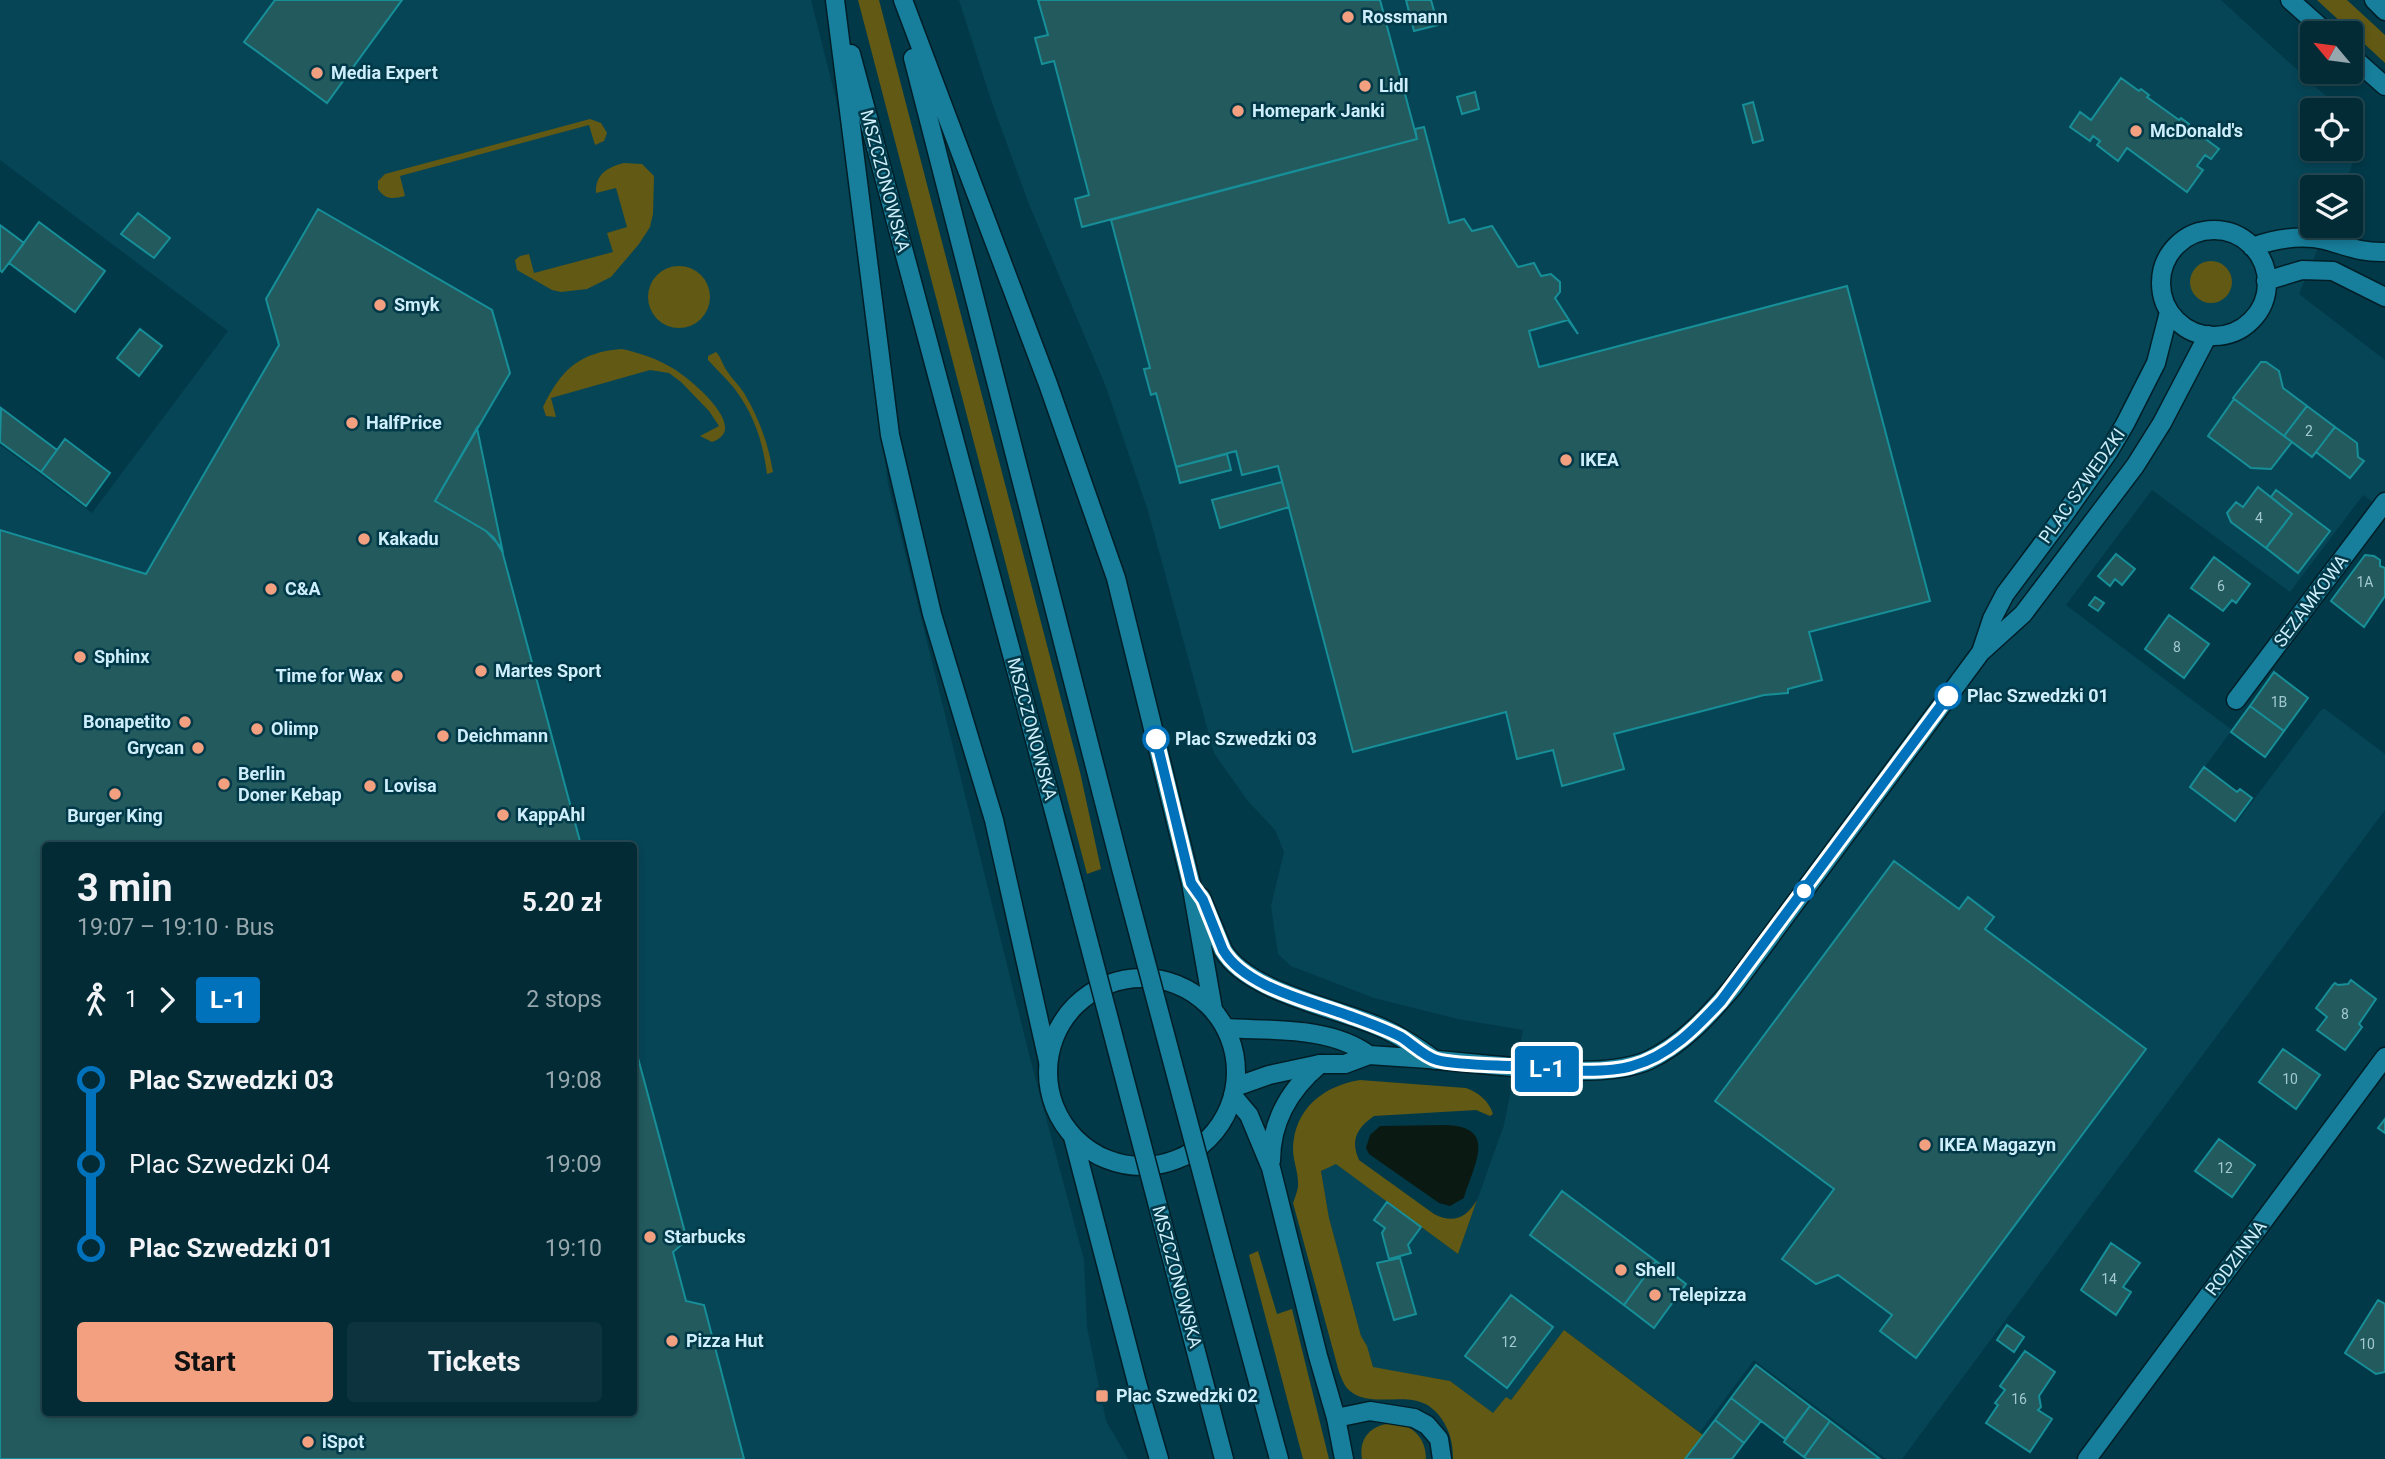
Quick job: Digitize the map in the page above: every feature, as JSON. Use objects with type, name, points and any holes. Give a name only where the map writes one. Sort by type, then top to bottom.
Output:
[{"type":"main road","name":"MSZCZONOWSKA","points":[[836,0],[1074,886],[1224,1459]]},
{"type":"main road","points":[[836,0],[890,435],[932,614],[994,820],[1048,1060],[1052,1102],[1073,1137],[1096,1155],[1123,1165],[1151,1166],[1192,1152],[1203,1144],[1222,1122],[1234,1091],[1234,1051],[1226,1028],[1213,1009],[1188,990],[1160,979],[1129,978],[1114,982],[1100,988],[1075,1006],[1057,1031],[1048,1060]]},
{"type":"main road","points":[[900,0],[1048,384],[1116,578],[1191,883],[1213,1009]]},
{"type":"main road","points":[[900,0],[1122,872],[1279,1459]]},
{"type":"main road","points":[[2290,0],[2314,21]]},
{"type":"main road","points":[[2374,0],[2385,11]]},
{"type":"main road","points":[[2363,67],[2385,86]]},
{"type":"main road","points":[[2220,230],[2233,234],[2252,247],[2264,269],[2266,281],[2264,299],[2256,315],[2243,327],[2226,334],[2208,335],[2186,328],[2169,312],[2162,289],[2164,265],[2176,246],[2195,233],[2220,230]]},
{"type":"main road","points":[[2252,247],[2270,241],[2304,237],[2322,239],[2357,251],[2385,252]]},
{"type":"main road","points":[[2266,281],[2302,270],[2333,271],[2385,297]]},
{"type":"main road","name":"PLAC SZWEDZKI","points":[[1981,652],[1992,619],[2005,594],[2087,483],[2125,424],[2155,363],[2169,312]]},
{"type":"main road","name":"PLAC SZWEDZKI","points":[[1369,1055],[1542,1069],[1611,1070],[1632,1066],[1667,1050],[1689,1033],[1733,987],[1981,652],[2023,614],[2135,466],[2162,423],[2208,335]]},
{"type":"main road","name":"SEZAMKOWA","points":[[2236,700],[2385,502]]},
{"type":"main road","points":[[1191,883],[1203,900],[1227,957],[1246,975],[1286,993],[1375,1025],[1414,1045],[1435,1060]]},
{"type":"main road","points":[[1226,1028],[1318,1035],[1354,1044],[1369,1055]]},
{"type":"main road","points":[[1234,1091],[1269,1075],[1320,1063],[1345,1064],[1369,1055]]},
{"type":"main road","name":"RODZINNA","points":[[2087,1459],[2385,1057]]},
{"type":"main road","points":[[1271,1168],[1274,1128],[1279,1116],[1300,1083],[1320,1063]]},
{"type":"main road","points":[[1234,1091],[1249,1115],[1271,1168],[1336,1418],[1344,1459]]},
{"type":"main road","points":[[1073,1137],[1158,1459]]},
{"type":"main road","points":[[1336,1418],[1370,1411],[1414,1418],[1427,1424],[1439,1439],[1442,1459]]},
{"type":"shaded area","points":[[0,0],[811,0],[836,99],[851,179],[888,484],[1029,1054],[1084,1260],[1087,1327],[1106,1421],[1128,1459],[0,1459],[0,445],[92,513],[228,331],[0,160]]},
{"type":"shaded area","points":[[858,0],[879,0],[1080,772],[1101,869],[1087,874]]},
{"type":"shaded area","points":[[959,0],[2221,0],[2300,72],[2300,84],[2313,84],[2328,98],[2300,98],[2300,161],[2354,161],[2348,175],[2300,175],[2300,238],[2322,238],[2299,294],[2385,360],[2385,493],[2378,502],[2373,502],[2363,495],[2290,592],[2152,490],[2066,605],[2232,730],[2190,787],[2235,821],[2237,822],[2322,709],[2385,754],[2385,810],[1902,1459],[1886,1459],[1754,1360],[1700,1432],[1564,1330],[1510,1401],[1505,1398],[1493,1414],[1450,1381],[1373,1368],[1367,1346],[1361,1336],[1329,1218],[1321,1171],[1336,1163],[1458,1254],[1504,1125],[1523,1030],[1458,1019],[1374,998],[1291,966],[1278,954],[1271,906],[1284,852],[1275,830],[1247,800],[1214,753],[1148,511],[1106,387],[1029,204],[991,100]]},
{"type":"shaded area","points":[[2317,0],[2347,0],[2385,35],[2385,63],[2363,43],[2363,21],[2340,21]]},
{"type":"shaded area","points":[[590,119],[601,123],[607,133],[604,141],[595,145],[589,125],[400,176],[405,196],[390,198],[378,189],[378,181],[385,174]]},
{"type":"shaded area","points":[[624,163],[642,164],[654,176],[653,214],[650,227],[639,244],[611,277],[587,289],[561,292],[552,290],[517,270],[515,260],[529,254],[534,273],[613,252],[607,233],[627,227],[616,188],[596,193],[596,186],[604,172]]},
{"type":"shaded area","points":[[2211,261],[2226,267],[2232,282],[2226,297],[2211,303],[2196,297],[2190,282],[2196,267]]},
{"type":"shaded area","points":[[673,266],[685,266],[701,275],[708,285],[708,309],[701,319],[685,328],[673,328],[662,323],[653,314],[648,303],[648,291],[653,280],[662,271]]},
{"type":"shaded area","points":[[622,349],[662,362],[692,382],[722,416],[725,426],[722,436],[712,442],[700,436],[719,426],[709,411],[669,373],[650,370],[551,398],[556,417],[546,416],[543,407],[557,383],[573,365],[594,354]]},
{"type":"shaded area","points":[[716,352],[754,412],[766,441],[773,472],[767,474],[760,440],[747,408],[734,388],[708,360],[708,356]]},
{"type":"shaded area","points":[[1360,1080],[1466,1088],[1482,1098],[1493,1114],[1490,1116],[1476,1110],[1374,1116],[1359,1130],[1355,1140],[1359,1160],[1434,1214],[1448,1219],[1459,1218],[1477,1200],[1458,1254],[1336,1164],[1321,1171],[1329,1218],[1361,1336],[1373,1367],[1450,1381],[1493,1413],[1506,1397],[1511,1400],[1564,1330],[1703,1435],[1685,1459],[1453,1459],[1449,1432],[1431,1408],[1409,1400],[1360,1397],[1348,1389],[1339,1372],[1293,1203],[1298,1182],[1293,1149],[1299,1122],[1313,1102],[1334,1088]]},
{"type":"shaded area","points":[[1380,1126],[1461,1127],[1472,1132],[1478,1149],[1464,1198],[1450,1206],[1439,1203],[1369,1154],[1366,1148],[1370,1135]]},
{"type":"shaded area","points":[[1258,1251],[1277,1314],[1292,1309],[1329,1459],[1303,1459],[1249,1255]]},
{"type":"shaded area","points":[[1387,1424],[1403,1425],[1415,1432],[1423,1444],[1426,1459],[1362,1459],[1362,1446],[1366,1436],[1375,1428]]},
{"type":"building","name":"Media Expert","points":[[275,0],[402,0],[327,103],[244,42]]},
{"type":"building","name":"Homepark Janki","points":[[1038,0],[1380,0],[1417,139],[1082,227],[1075,199],[1089,195],[1054,61],[1042,64],[1035,38],[1048,35]]},
{"type":"building","points":[[1406,0],[1431,0],[1438,25],[1414,31]]},
{"type":"building","name":"McDonald's","points":[[2121,78],[2139,91],[2141,89],[2149,95],[2147,97],[2179,120],[2181,118],[2219,149],[2211,159],[2205,155],[2197,166],[2203,170],[2187,192],[2127,148],[2118,161],[2097,145],[2100,141],[2093,136],[2090,141],[2070,127],[2080,112],[2091,120]]},
{"type":"building","points":[[1475,92],[1479,109],[1462,114],[1457,97]]},
{"type":"building","points":[[1753,102],[1763,140],[1753,143],[1743,105]]},
{"type":"building","name":"IKEA","points":[[1424,127],[1449,223],[1464,219],[1472,231],[1492,226],[1518,267],[1534,263],[1541,276],[1551,274],[1560,282],[1560,292],[1555,298],[1578,334],[1568,320],[1529,331],[1539,367],[1847,286],[1930,601],[1809,632],[1822,680],[1788,689],[1788,693],[1764,695],[1614,734],[1624,769],[1562,786],[1553,750],[1517,759],[1506,712],[1353,752],[1278,466],[1242,475],[1236,451],[1176,467],[1156,393],[1151,395],[1144,369],[1150,368],[1111,220],[1417,139],[1415,129]]},
{"type":"building","points":[[318,209],[492,310],[510,373],[435,501],[486,531],[501,547],[580,842],[42,842],[42,1416],[637,1416],[637,1054],[687,1240],[673,1252],[686,1301],[704,1305],[744,1459],[0,1459],[0,530],[146,574],[279,345],[266,299]]},
{"type":"building","points":[[138,213],[170,238],[154,258],[121,234]]},
{"type":"building","points":[[39,222],[105,271],[75,312],[9,263]]},
{"type":"building","points":[[0,225],[24,243],[2,272],[0,270]]},
{"type":"building","points":[[140,329],[162,346],[139,376],[117,358]]},
{"type":"building","points":[[2261,362],[2266,362],[2279,371],[2283,388],[2307,406],[2284,436],[2233,398]]},
{"type":"building","points":[[2234,399],[2292,442],[2271,469],[2251,468],[2208,436]]},
{"type":"building","points":[[2307,406],[2335,427],[2312,457],[2284,436]]},
{"type":"building","points":[[1,408],[57,450],[41,472],[0,442]]},
{"type":"building","points":[[2335,427],[2357,443],[2358,457],[2364,461],[2350,478],[2316,452]]},
{"type":"building","points":[[477,428],[503,553],[486,531],[435,501]]},
{"type":"building","points":[[65,439],[110,473],[86,506],[41,472]]},
{"type":"building","points":[[1227,454],[1231,470],[1180,483],[1176,467]]},
{"type":"building","points":[[1282,482],[1289,507],[1220,528],[1212,500]]},
{"type":"building","points":[[2258,487],[2292,514],[2266,548],[2231,522],[2227,513],[2236,502],[2243,507]]},
{"type":"building","points":[[2276,490],[2330,531],[2298,573],[2266,548],[2292,514],[2271,497]]},
{"type":"building","points":[[2116,554],[2135,569],[2122,585],[2115,579],[2110,586],[2098,576]]},
{"type":"building","points":[[2365,555],[2374,556],[2380,560],[2380,566],[2385,568],[2385,596],[2364,627],[2331,601]]},
{"type":"building","points":[[2214,557],[2250,584],[2236,603],[2232,600],[2223,611],[2191,588]]},
{"type":"building","points":[[2095,597],[2104,603],[2098,611],[2089,605]]},
{"type":"building","points":[[2169,615],[2209,644],[2184,678],[2145,649]]},
{"type":"building","points":[[2274,672],[2308,698],[2284,731],[2250,706]]},
{"type":"building","points":[[2250,706],[2284,731],[2265,757],[2231,732]]},
{"type":"building","points":[[2204,767],[2237,792],[2240,789],[2252,798],[2235,821],[2190,787]]},
{"type":"building","name":"IKEA Magazyn","points":[[1894,861],[1959,909],[1968,897],[1994,917],[1985,929],[2146,1049],[1916,1358],[1880,1331],[1892,1315],[1838,1275],[1816,1284],[1782,1259],[1834,1189],[1715,1101]]},
{"type":"building","points":[[2351,980],[2376,999],[2359,1024],[2362,1027],[2345,1050],[2317,1030],[2327,1017],[2316,1008],[2335,983],[2348,984]]},
{"type":"building","points":[[2283,1049],[2320,1075],[2296,1109],[2259,1082]]},
{"type":"building","points":[[2385,1119],[2385,1133],[2378,1128]]},
{"type":"building","points":[[2219,1139],[2255,1165],[2232,1197],[2195,1171]]},
{"type":"building","points":[[1562,1191],[1656,1261],[1624,1305],[1530,1235]]},
{"type":"building","points":[[1387,1202],[1421,1227],[1408,1245],[1411,1253],[1389,1259],[1382,1233],[1385,1228],[1374,1220]]},
{"type":"building","points":[[2111,1243],[2140,1263],[2123,1287],[2131,1292],[2116,1315],[2081,1290]]},
{"type":"building","points":[[1400,1258],[1416,1314],[1394,1320],[1377,1263]]},
{"type":"building","name":"Telepizza","points":[[1656,1261],[1686,1284],[1654,1328],[1624,1305]]},
{"type":"building","points":[[1511,1295],[1553,1327],[1507,1388],[1465,1356]]},
{"type":"building","points":[[2378,1300],[2385,1304],[2385,1372],[2376,1374],[2345,1353]]},
{"type":"building","points":[[2007,1325],[2024,1337],[2014,1352],[1997,1340]]},
{"type":"building","points":[[2025,1351],[2055,1372],[2039,1396],[2041,1407],[2038,1410],[2052,1419],[2030,1452],[1986,1423],[1998,1405],[1995,1403],[2005,1390],[2000,1386]]},
{"type":"building","points":[[1756,1365],[1810,1406],[1785,1439],[1731,1398]]},
{"type":"building","points":[[1731,1398],[1761,1421],[1744,1443],[1715,1420]]},
{"type":"building","points":[[1810,1406],[1830,1421],[1804,1457],[1784,1442]]},
{"type":"building","points":[[1715,1420],[1744,1443],[1732,1459],[1685,1459]]},
{"type":"building","points":[[1830,1421],[1880,1459],[1804,1457]]},
{"type":"bus line","name":"L-1","points":[[1156,739],[1191,883],[1203,900],[1227,957],[1246,975],[1286,993],[1375,1025],[1397,1035],[1435,1060],[1542,1069],[1611,1070],[1649,1060],[1667,1050],[1689,1033],[1721,1001],[1948,696]]},
{"type":"place","name":"Rossmann","points":[[1348,17]]},
{"type":"place","name":"Media Expert","points":[[317,73]]},
{"type":"place","name":"Lidl","points":[[1365,86]]},
{"type":"place","name":"Homepark Janki","points":[[1238,111]]},
{"type":"place","name":"McDonald's","points":[[2136,131]]},
{"type":"place","name":"Smyk","points":[[380,305]]},
{"type":"place","name":"HalfPrice","points":[[352,423]]},
{"type":"place","name":"IKEA","points":[[1566,460]]},
{"type":"place","name":"Kakadu","points":[[364,539]]},
{"type":"place","name":"C&A","points":[[271,589]]},
{"type":"place","name":"Sphinx","points":[[80,657]]},
{"type":"place","name":"Martes Sport","points":[[481,671]]},
{"type":"place","name":"Time for Wax","points":[[397,676]]},
{"type":"place","name":"Plac Szwedzki 01","points":[[1948,696]]},
{"type":"place","name":"Bonapetito","points":[[185,722]]},
{"type":"place","name":"Olimp","points":[[257,729]]},
{"type":"place","name":"Deichmann","points":[[443,736]]},
{"type":"place","name":"Plac Szwedzki 03","points":[[1156,739]]},
{"type":"place","name":"Grycan","points":[[198,748]]},
{"type":"place","name":"Berlin Doner Kebap","points":[[224,784]]},
{"type":"place","name":"Lovisa","points":[[370,786]]},
{"type":"place","name":"Burger King","points":[[115,794]]},
{"type":"place","name":"KappAhl","points":[[503,815]]},
{"type":"place","name":"IKEA Magazyn","points":[[1925,1145]]},
{"type":"place","name":"Starbucks","points":[[650,1237]]},
{"type":"place","name":"Shell","points":[[1621,1270]]},
{"type":"place","name":"Telepizza","points":[[1655,1295]]},
{"type":"place","name":"Pizza Hut","points":[[672,1341]]},
{"type":"place","name":"Plac Szwedzki 02","points":[[1102,1396]]},
{"type":"place","name":"iSpot","points":[[308,1442]]}]
